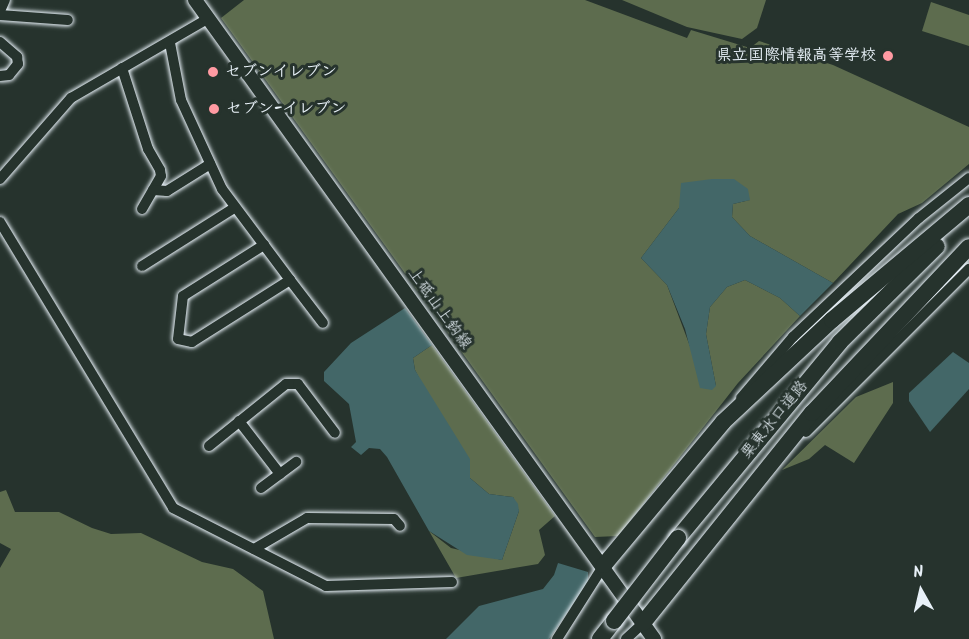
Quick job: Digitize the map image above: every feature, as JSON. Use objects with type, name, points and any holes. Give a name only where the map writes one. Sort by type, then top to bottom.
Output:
[{"type":"highway","points":[[604,565],[723,422],[832,320],[969,205]]},
{"type":"highway","name":"栗東水口道路","points":[[600,639],[678,538],[840,342],[912,268],[969,217]]},
{"type":"highway","points":[[643,623],[781,450],[969,247]]},
{"type":"main road","name":"上砥山上鈎線","points":[[195,0],[604,565],[654,639]]},
{"type":"street","points":[[5,0],[0,13],[68,20]]},
{"type":"street","points":[[0,179],[71,99],[170,43],[209,18]]},
{"type":"street","points":[[0,42],[17,57],[18,64],[9,75],[0,76]]},
{"type":"street","points":[[170,43],[181,100],[210,164],[234,207],[323,323]]},
{"type":"street","points":[[122,69],[148,149],[160,170],[153,190],[142,209]]},
{"type":"street","points":[[153,190],[167,191],[210,164]]},
{"type":"street","points":[[723,422],[758,373],[793,337],[919,218],[969,178]]},
{"type":"street","points":[[142,266],[234,207]]},
{"type":"street","points":[[0,222],[173,508],[326,586],[452,582]]},
{"type":"street","points":[[264,245],[183,296],[178,339],[192,342],[290,280]]},
{"type":"street","points":[[781,450],[795,442],[969,269]]},
{"type":"street","points":[[209,446],[286,384],[298,384],[335,433]]},
{"type":"street","points":[[239,421],[280,474]]},
{"type":"street","points":[[261,488],[296,462]]},
{"type":"street","points":[[254,549],[307,518],[394,519],[400,526]]},
{"type":"street","points":[[557,639],[604,565]]},
{"type":"street","points":[[626,639],[643,623]]},
{"type":"green space","points":[[244,0],[585,0],[687,38],[691,30],[750,48],[759,41],[833,65],[969,127],[969,164],[922,203],[898,214],[833,283],[750,236],[732,217],[733,204],[750,200],[679,208],[641,258],[667,285],[694,357],[716,386],[706,334],[710,307],[727,287],[745,280],[780,298],[800,316],[738,383],[618,536],[595,537],[221,18]]},
{"type":"green space","points":[[622,0],[766,0],[757,28],[742,39],[687,27]]},
{"type":"green space","points":[[931,2],[969,15],[969,46],[922,31]]},
{"type":"green space","points":[[432,345],[555,516],[539,530],[545,555],[538,564],[456,578],[429,531],[451,548],[502,560],[519,511],[513,497],[489,494],[470,478],[415,370],[413,358]]},
{"type":"green space","points":[[893,382],[893,403],[854,463],[825,445],[809,459],[782,470],[856,397]]},
{"type":"green space","points":[[6,490],[15,512],[59,512],[92,528],[111,534],[141,533],[202,562],[233,569],[263,591],[274,639],[0,639],[0,568],[11,549],[0,543],[0,492]]},
{"type":"water","points":[[734,179],[748,189],[750,200],[733,204],[732,217],[750,236],[833,283],[800,316],[780,298],[745,280],[727,287],[710,307],[706,334],[716,386],[712,390],[700,388],[685,329],[667,285],[641,258],[679,208],[681,183]]},
{"type":"water","points":[[405,308],[432,345],[413,358],[415,370],[470,459],[470,478],[489,494],[513,497],[518,504],[519,511],[502,560],[467,555],[429,531],[387,457],[380,449],[369,448],[361,455],[351,447],[356,442],[349,404],[324,381],[324,372],[351,343]]},
{"type":"water","points":[[953,352],[969,363],[969,389],[930,432],[909,401],[909,393]]},
{"type":"water","points":[[558,563],[588,572],[588,582],[549,639],[446,639],[479,606],[543,589],[554,575]]},
{"type":"place","name":"県立国際情報高等学校","points":[[888,56]]},
{"type":"place","name":"セブンイレブン","points":[[213,72]]},
{"type":"place","name":"セブン-イレブン","points":[[214,109]]}]
